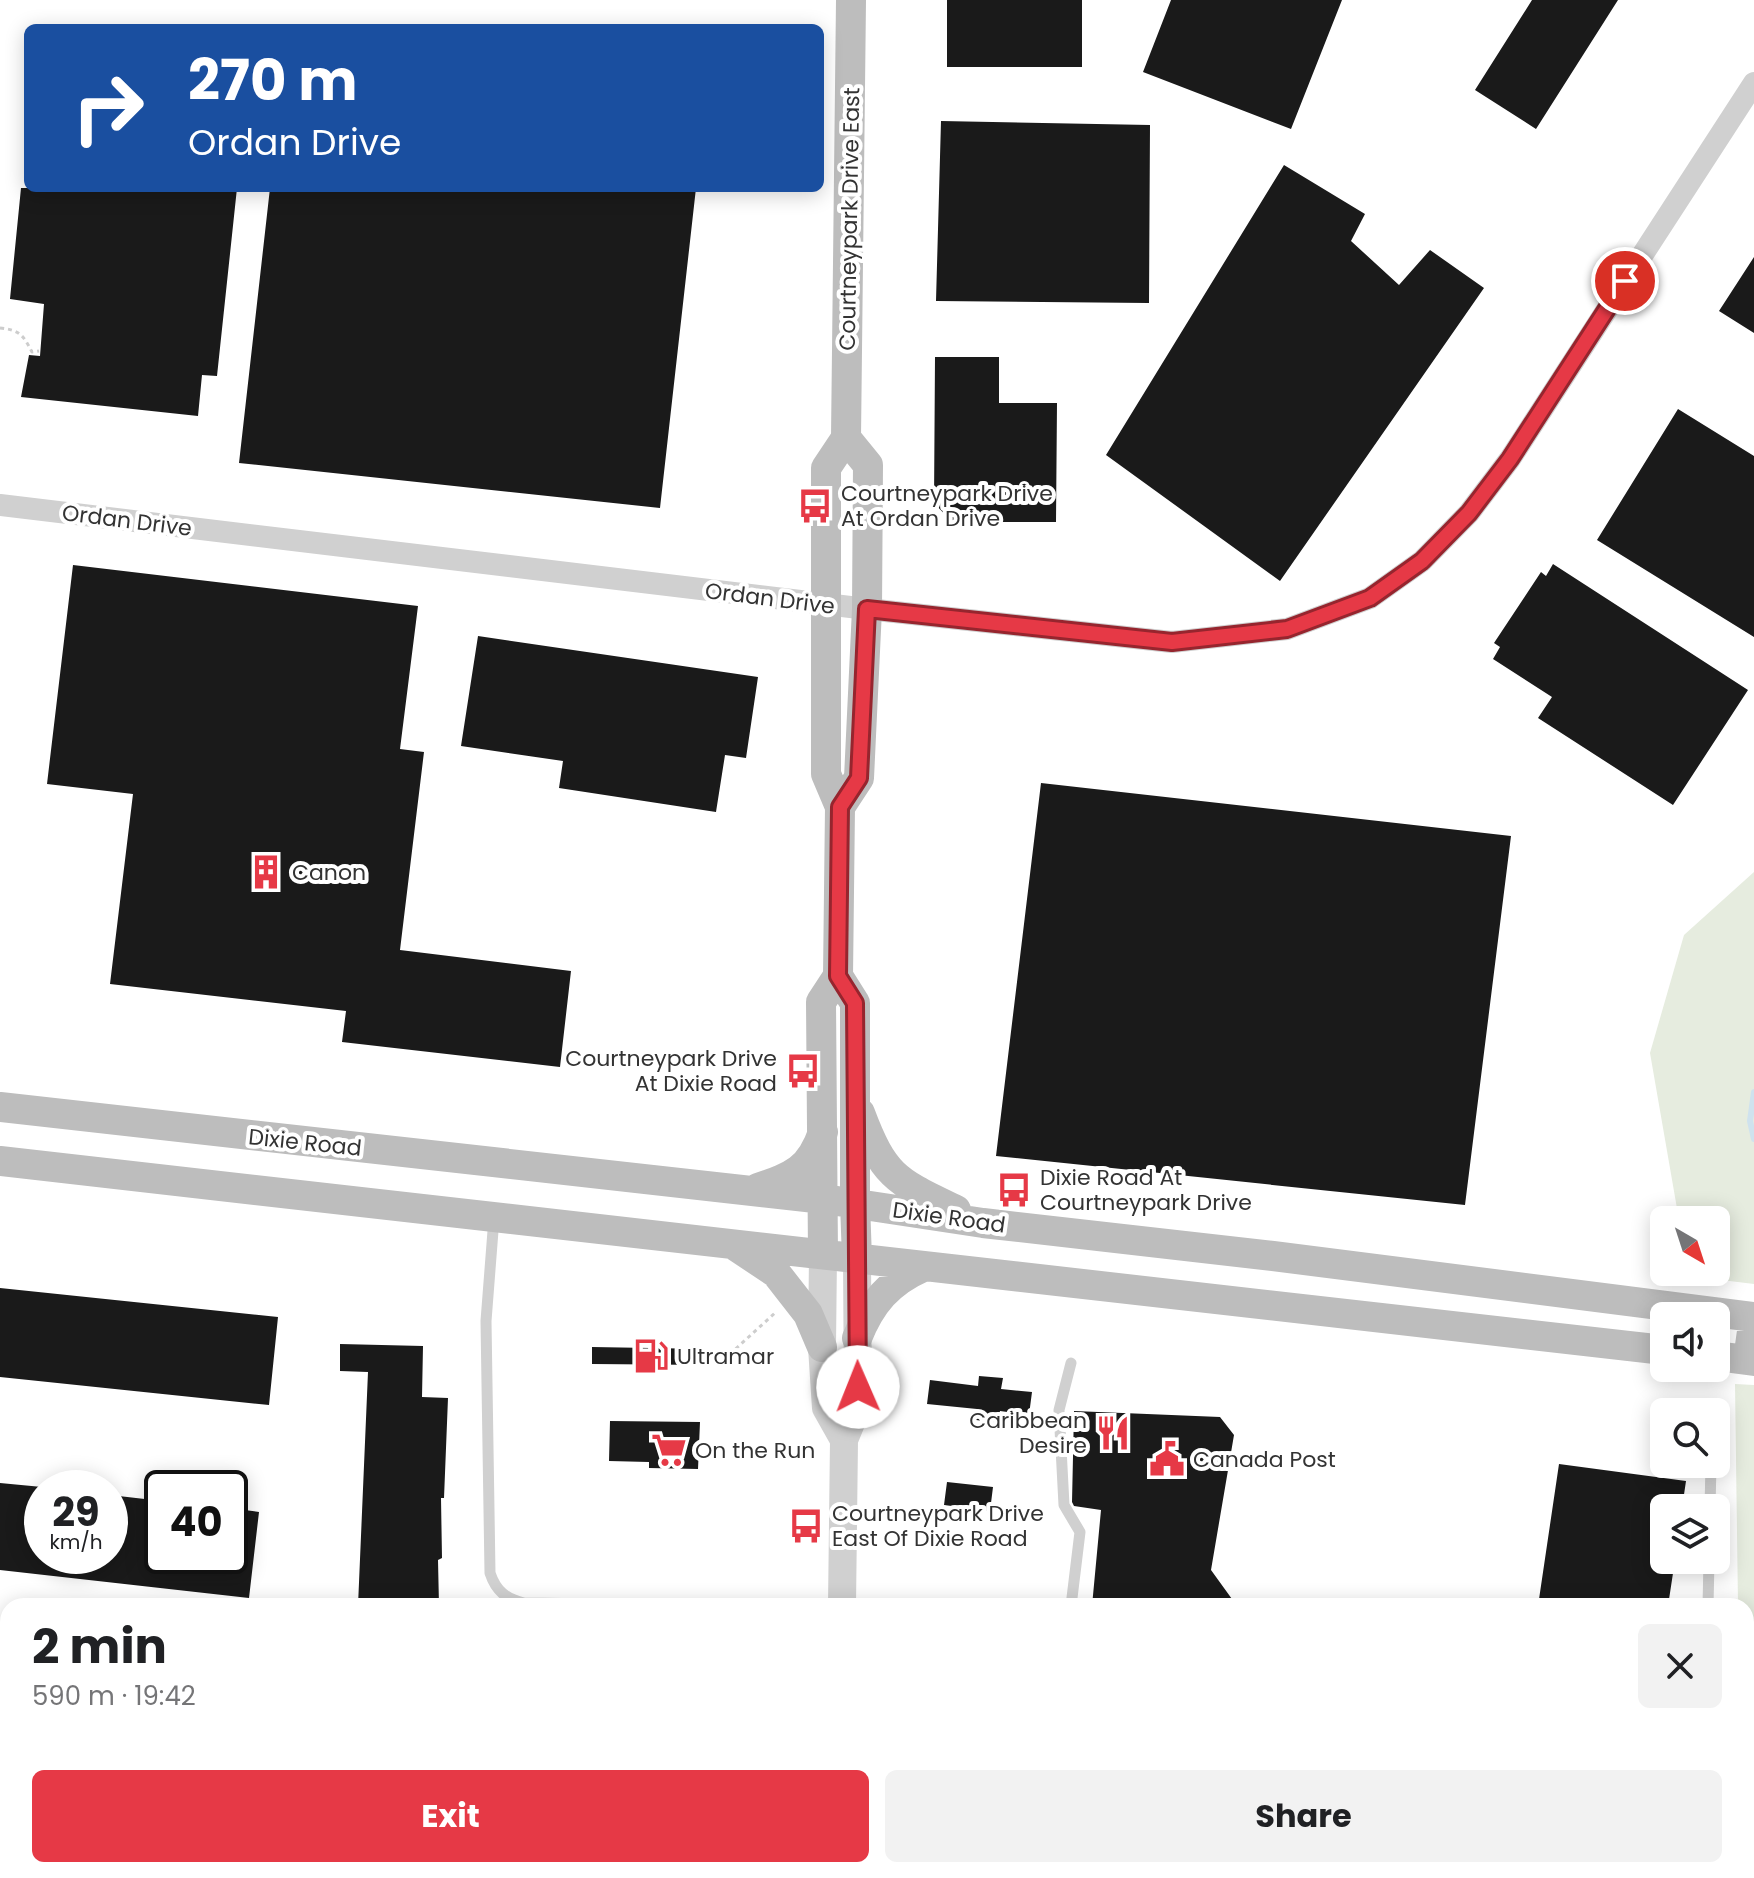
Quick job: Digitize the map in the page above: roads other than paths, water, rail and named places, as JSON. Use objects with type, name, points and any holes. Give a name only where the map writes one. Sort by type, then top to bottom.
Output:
[{"type":"main road","name":"Courtneypark Drive East","points":[[823,1254],[821,1002],[838,976],[840,807],[826,774],[826,468],[846,438],[851,0]]},
{"type":"main road","name":"Courtneypark Drive East","points":[[840,807],[859,778],[867,609],[868,465],[846,438]]},
{"type":"main road","name":"Courtneypark Drive East","points":[[838,976],[855,1003],[857,1259]]},
{"type":"main road","points":[[855,1099],[872,1145],[892,1176],[983,1223]]},
{"type":"main road","name":"Dixie Road","points":[[0,1107],[824,1199],[983,1223],[1754,1317]]},
{"type":"main road","points":[[747,1191],[787,1179],[804,1167],[817,1150],[824,1130]]},
{"type":"main road","points":[[0,1161],[1650,1348]]},
{"type":"main road","points":[[736,1246],[776,1273],[808,1314],[822,1347]]},
{"type":"main road","points":[[857,1338],[875,1301],[905,1275],[923,1267]]},
{"type":"main road","points":[[1730,1358],[1751,1360],[1754,1317]]},
{"type":"street","name":"Ordan Drive","points":[[0,505],[867,609],[1172,642],[1287,629],[1370,598],[1422,561],[1469,513],[1510,459],[1754,83]]},
{"type":"street","name":"Courtneypark Drive East","points":[[823,1254],[822,1347],[826,1408],[844,1440]]},
{"type":"street","name":"Courtneypark Drive East","points":[[842,1598],[844,1440],[858,1406],[857,1259]]},
{"type":"lane","points":[[494,1218],[486,1321],[490,1573],[494,1585],[508,1598]]},
{"type":"lane","points":[[1071,1363],[1059,1410],[1064,1505],[1080,1532],[1072,1598]]},
{"type":"lane","points":[[1708,1598],[1709,1574]]},
{"type":"lane","points":[[37,1878],[52,1878]]},
{"type":"waterway","points":[[1754,1092],[1750,1121],[1754,1139]]},
{"type":"place","name":"Courtneypark Drive At Ordan Drive","points":[[815,506]]},
{"type":"place","name":"Canon","points":[[266,872]]},
{"type":"place","name":"Courtneypark Drive At Dixie Road","points":[[803,1071]]},
{"type":"place","name":"Dixie Road At Courtneypark Drive","points":[[1014,1190]]},
{"type":"place","name":"Ultramar","points":[[651,1356]]},
{"type":"place","name":"Caribbean Desire","points":[[1113,1433]]},
{"type":"place","name":"On the Run","points":[[669,1450]]},
{"type":"place","name":"Canada Post","points":[[1167,1459]]},
{"type":"place","name":"Courtneypark Drive East Of Dixie Road","points":[[806,1526]]}]
